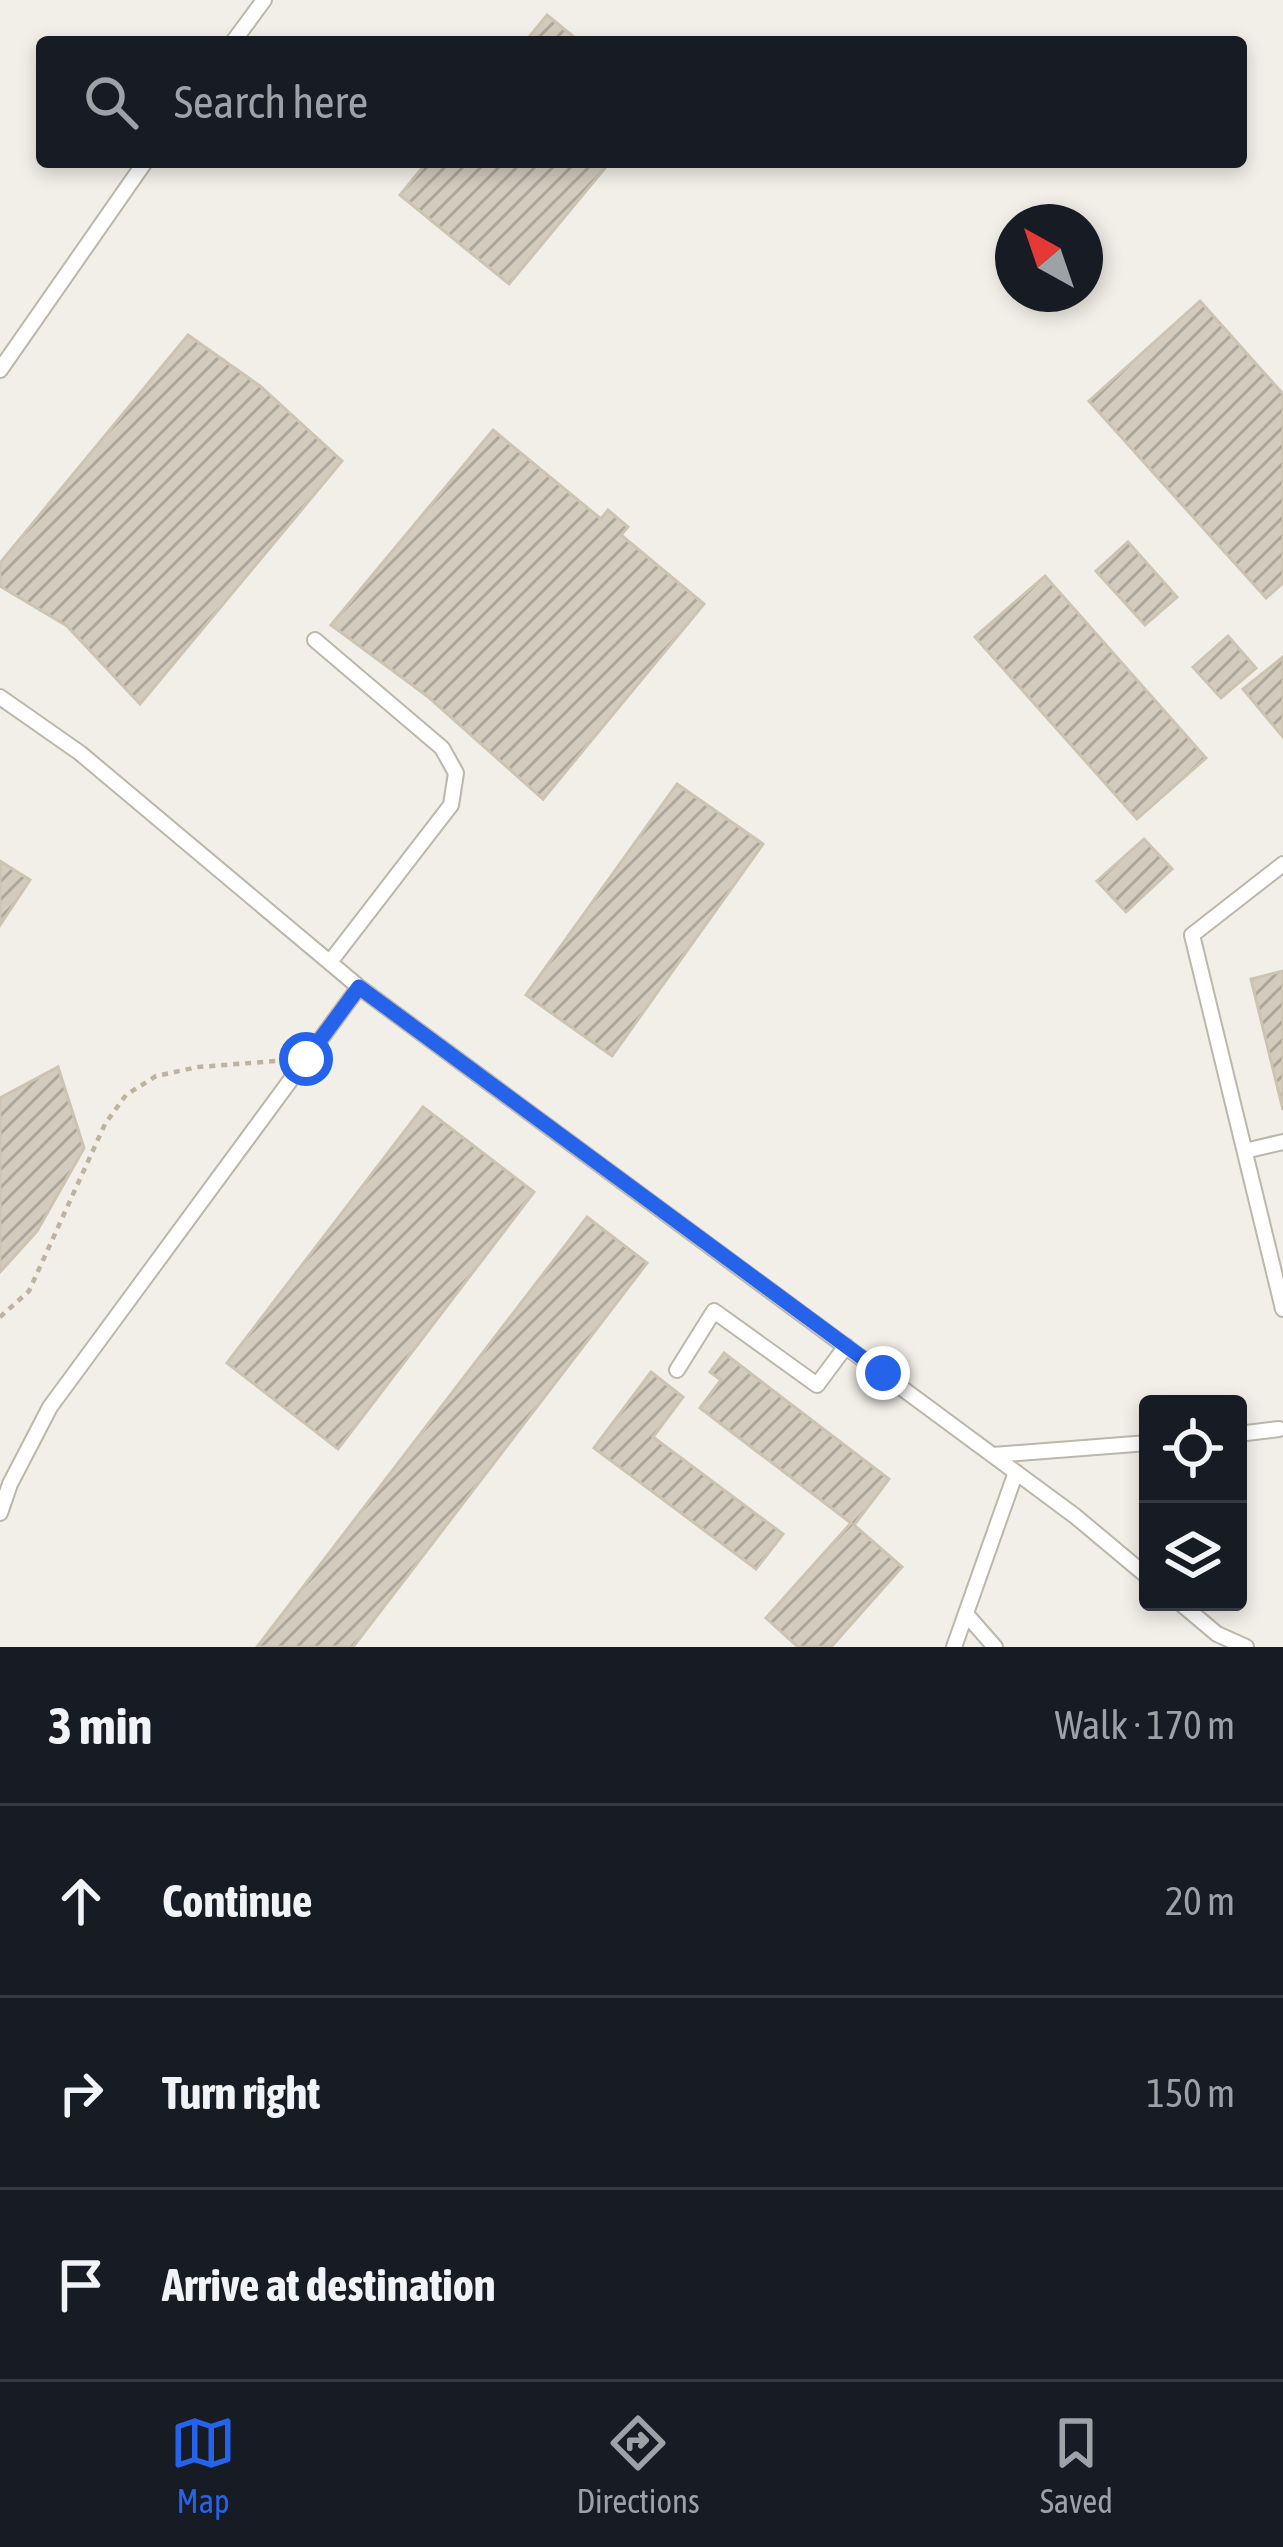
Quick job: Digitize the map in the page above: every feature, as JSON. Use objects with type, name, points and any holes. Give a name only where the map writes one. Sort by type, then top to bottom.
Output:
[{"type":"lane","points":[[237,36],[264,0]]},
{"type":"lane","points":[[0,370],[142,168]]},
{"type":"lane","points":[[315,640],[442,748],[456,773],[451,805],[330,962]]},
{"type":"lane","points":[[0,697],[80,753],[359,987],[1016,1472],[1139,1569]]},
{"type":"lane","points":[[1283,865],[1192,935],[1283,1309]]},
{"type":"lane","points":[[0,1513],[50,1407],[359,987]]},
{"type":"lane","points":[[1245,1151],[1283,1142]]},
{"type":"lane","points":[[676,1370],[714,1312],[817,1385],[847,1346]]},
{"type":"lane","points":[[1247,1433],[1279,1429]]},
{"type":"lane","points":[[992,1455],[1139,1444]]},
{"type":"lane","points":[[954,1647],[1016,1472]]},
{"type":"lane","points":[[1189,1611],[1217,1634],[1246,1647]]},
{"type":"lane","points":[[966,1614],[995,1647]]},
{"type":"path","points":[[0,1317],[29,1291],[105,1124],[126,1096],[156,1076],[198,1067],[306,1059]]},
{"type":"building","points":[[547,15],[573,36],[530,36]]},
{"type":"building","points":[[422,168],[605,168],[509,284],[400,195]]},
{"type":"building","points":[[1200,301],[1283,394],[1283,583],[1266,598],[1089,401]]},
{"type":"building","points":[[188,335],[260,386],[342,461],[140,704],[67,626],[0,586],[0,563]]},
{"type":"building","points":[[493,430],[601,519],[608,510],[628,527],[621,535],[704,604],[543,799],[427,696],[331,625]]},
{"type":"building","points":[[1128,542],[1177,597],[1145,625],[1096,571]]},
{"type":"building","points":[[1045,576],[1206,758],[1137,819],[975,637]]},
{"type":"building","points":[[1228,636],[1256,668],[1221,698],[1193,667]]},
{"type":"building","points":[[1283,657],[1283,737],[1243,689]]},
{"type":"building","points":[[677,784],[763,844],[612,1056],[526,995]]},
{"type":"building","points":[[1144,839],[1172,869],[1126,912],[1097,881]]},
{"type":"building","points":[[0,861],[30,880],[0,925]]},
{"type":"building","points":[[1283,971],[1283,1110],[1251,979]]},
{"type":"building","points":[[58,1067],[84,1148],[37,1231],[0,1272],[0,1098]]},
{"type":"building","points":[[423,1107],[534,1192],[338,1449],[227,1363]]},
{"type":"building","points":[[587,1217],[647,1263],[353,1647],[257,1647]]},
{"type":"building","points":[[724,1353],[889,1479],[854,1525],[902,1567],[831,1647],[798,1647],[766,1618],[851,1523],[700,1408],[721,1380],[710,1372]]},
{"type":"building","points":[[651,1372],[683,1397],[653,1437],[783,1534],[756,1569],[594,1448]]},
{"type":"route","points":[[306,1059],[359,987],[883,1373]]}]
